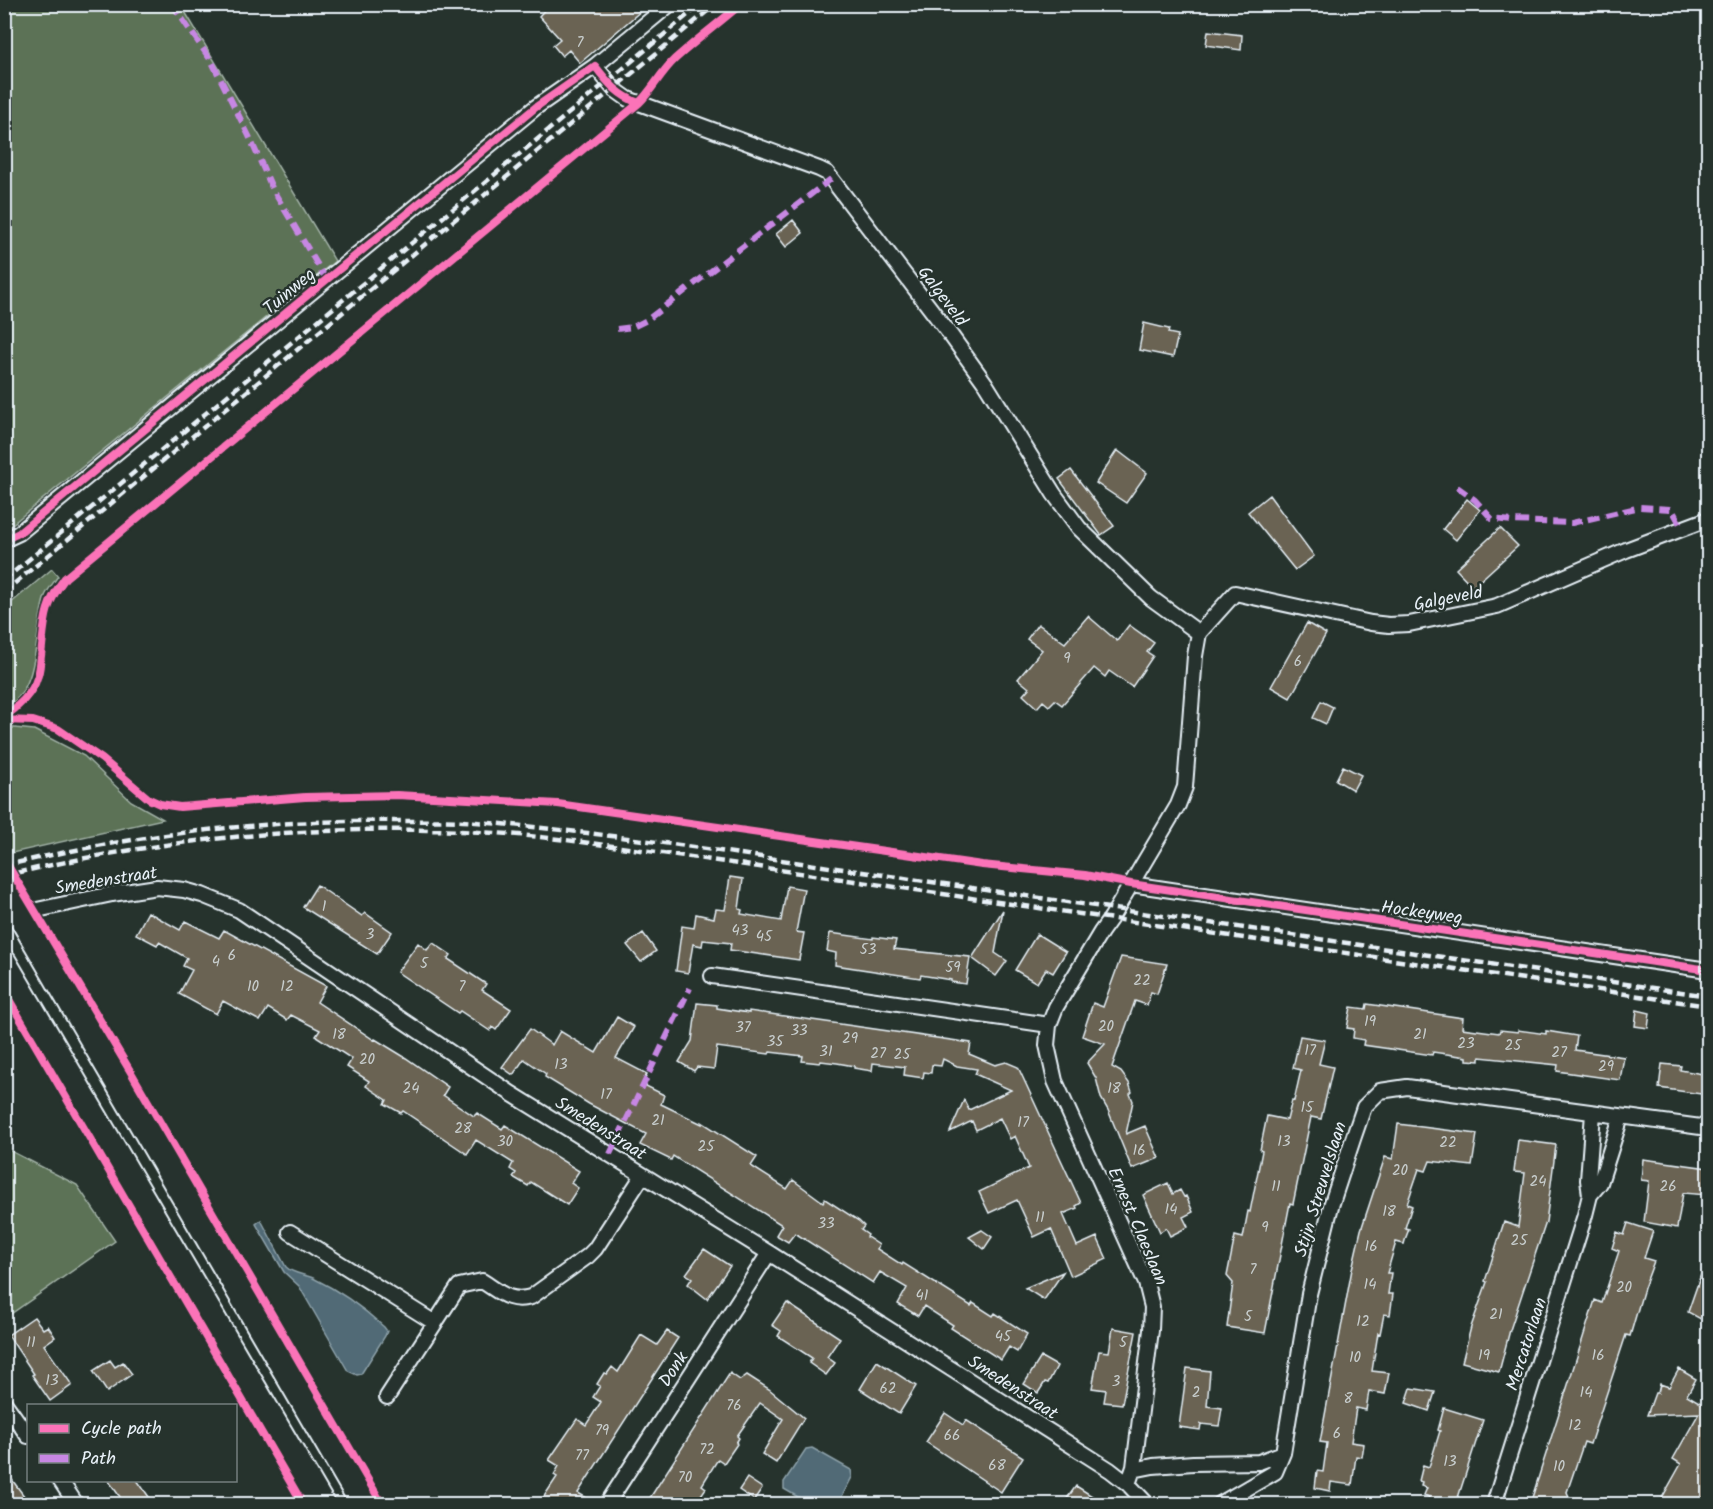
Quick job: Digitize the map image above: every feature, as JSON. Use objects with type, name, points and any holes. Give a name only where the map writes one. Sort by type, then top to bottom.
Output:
[{"type":"highway","points":[[4,888],[363,1504]]},
{"type":"highway","points":[[4,962],[322,1504]]},
{"type":"street","name":"Tuinweg","points":[[4,540],[19,533],[536,107],[595,66],[670,4]]},
{"type":"street","name":"Galgeveld","points":[[595,66],[614,89],[628,99],[827,173],[985,383],[1054,494],[1079,528],[1151,598],[1199,633],[1235,593],[1389,625],[1409,624],[1497,606],[1626,550],[1708,519]]},
{"type":"street","points":[[1131,884],[1178,805],[1185,788],[1195,656],[1199,633]]},
{"type":"street","name":"Hockeyweg","points":[[1131,884],[1708,970]]},
{"type":"street","name":"Ernest Claeslaan","points":[[1128,1484],[1133,1470],[1152,1307],[1146,1282],[1137,1261],[1055,1081],[1047,1045],[1049,1025],[1056,1006],[1131,884]]},
{"type":"street","name":"Smedenstraat","points":[[5,917],[112,894],[157,887],[184,890],[221,901],[248,916],[512,1094],[770,1253],[1110,1470],[1128,1484],[1147,1504]]},
{"type":"street","points":[[712,976],[1049,1025]]},
{"type":"street","name":"Stijn Streuvelslaan","points":[[1220,1504],[1275,1472],[1282,1452],[1309,1294],[1331,1206],[1364,1107],[1380,1091],[1407,1087],[1708,1128]]},
{"type":"street","name":"Mercatorlaan","points":[[1494,1504],[1586,1215],[1590,1195],[1588,1172],[1593,1113]]},
{"type":"street","name":"Mercatorlaan","points":[[1590,1195],[1600,1183],[1621,1117]]},
{"type":"street","points":[[387,1397],[459,1286],[482,1281],[511,1299],[531,1297],[595,1249],[643,1175]]},
{"type":"street","points":[[290,1232],[435,1323]]},
{"type":"street","name":"Donk","points":[[607,1504],[770,1253]]},
{"type":"street","points":[[4,1402],[27,1435]]},
{"type":"street","points":[[1133,1470],[1193,1463],[1259,1462],[1282,1452]]},
{"type":"street","points":[[61,1482],[76,1504]]},
{"type":"green space","points":[[5,4],[181,5],[335,261],[5,530]]},
{"type":"green space","points":[[52,569],[58,576],[45,596],[41,610],[31,673],[17,699],[5,708],[5,608]]},
{"type":"green space","points":[[5,727],[34,730],[84,756],[131,801],[163,819],[12,853],[5,840]]},
{"type":"green space","points":[[5,1148],[77,1185],[115,1241],[5,1318]]},
{"type":"water","points":[[261,1220],[286,1267],[295,1273],[313,1278],[341,1294],[368,1313],[387,1331],[361,1374],[357,1375],[348,1371],[299,1286],[284,1272],[256,1224]]},
{"type":"water","points":[[812,1448],[851,1470],[852,1477],[838,1504],[810,1504],[784,1489],[784,1482],[806,1449]]},
{"type":"building","points":[[550,4],[649,4],[580,63],[569,50],[562,56],[553,45],[560,39],[539,16]]},
{"type":"building","points":[[1208,31],[1242,35],[1241,50],[1206,45]]},
{"type":"building","points":[[793,220],[803,233],[786,247],[776,234]]},
{"type":"building","points":[[1144,323],[1169,329],[1168,333],[1178,335],[1173,357],[1139,350]]},
{"type":"building","points":[[1117,450],[1147,473],[1126,503],[1096,483]]},
{"type":"building","points":[[1071,470],[1114,526],[1101,535],[1059,479]]},
{"type":"building","points":[[1269,495],[1314,556],[1295,570],[1248,512]]},
{"type":"building","points":[[1467,499],[1480,510],[1456,540],[1443,529]]},
{"type":"building","points":[[1500,528],[1518,546],[1473,587],[1456,569]]},
{"type":"building","points":[[1088,616],[1117,641],[1129,625],[1154,643],[1147,652],[1153,656],[1132,687],[1109,671],[1105,677],[1094,668],[1062,705],[1055,700],[1049,706],[1043,701],[1037,708],[1023,695],[1029,688],[1018,679],[1042,650],[1027,639],[1038,624],[1065,643]]},
{"type":"building","points":[[1307,623],[1326,634],[1290,698],[1271,687]]},
{"type":"building","points":[[1321,701],[1333,707],[1326,724],[1313,718]]},
{"type":"building","points":[[1343,766],[1361,775],[1353,790],[1336,780]]},
{"type":"building","points":[[730,877],[743,879],[739,909],[742,910],[741,914],[781,921],[787,886],[804,889],[796,932],[804,933],[799,960],[730,950],[731,943],[703,940],[702,946],[693,944],[688,973],[676,971],[682,926],[694,928],[696,914],[714,918],[716,909],[725,910]]},
{"type":"building","points":[[317,885],[362,916],[365,913],[392,932],[377,954],[303,907]]},
{"type":"building","points":[[1003,910],[995,953],[1007,961],[996,976],[972,958]]},
{"type":"building","points":[[148,912],[180,930],[185,921],[219,938],[224,930],[326,986],[317,1002],[448,1087],[443,1095],[474,1116],[477,1113],[502,1129],[505,1125],[579,1171],[571,1183],[578,1188],[567,1205],[531,1182],[528,1186],[513,1177],[516,1173],[510,1169],[513,1163],[476,1140],[467,1154],[403,1111],[401,1113],[385,1104],[387,1100],[366,1086],[369,1081],[347,1067],[352,1059],[316,1036],[320,1030],[291,1015],[287,1020],[268,1008],[260,1021],[223,1001],[216,1014],[179,994],[192,970],[183,966],[187,958],[159,942],[157,945],[136,934]]},
{"type":"building","points":[[643,933],[656,951],[641,962],[627,945]]},
{"type":"building","points":[[830,933],[896,940],[894,949],[970,957],[966,984],[921,975],[920,978],[835,965],[836,953],[827,951]]},
{"type":"building","points":[[1037,934],[1066,952],[1053,973],[1046,969],[1037,983],[1015,970]]},
{"type":"building","points":[[418,943],[427,950],[433,943],[451,955],[448,959],[486,984],[482,990],[511,1009],[496,1030],[492,1027],[490,1031],[460,1011],[458,1013],[397,972]]},
{"type":"building","points":[[1121,957],[1167,964],[1157,994],[1151,992],[1147,1005],[1135,1001],[1112,1067],[1121,1072],[1132,1092],[1130,1094],[1133,1101],[1126,1134],[1145,1126],[1159,1158],[1132,1169],[1101,1098],[1096,1078],[1087,1063],[1105,1044],[1082,1036],[1093,1003],[1103,1007]]},
{"type":"building","points":[[697,1003],[717,1005],[717,1008],[749,1013],[749,1011],[971,1043],[969,1054],[995,1065],[1006,1062],[1018,1067],[1081,1203],[1076,1206],[1077,1208],[1063,1214],[1077,1246],[1097,1237],[1107,1259],[1071,1276],[1051,1229],[1034,1237],[1017,1200],[989,1213],[979,1192],[1029,1168],[1015,1136],[1010,1139],[1000,1118],[976,1130],[972,1121],[950,1132],[964,1100],[969,1110],[1011,1090],[975,1074],[977,1069],[957,1066],[943,1059],[941,1066],[932,1065],[931,1073],[924,1072],[923,1078],[904,1075],[905,1067],[873,1063],[872,1071],[837,1063],[802,1061],[803,1056],[717,1047],[714,1069],[697,1067],[694,1071],[679,1062],[692,1041]]},
{"type":"building","points":[[1367,1004],[1463,1018],[1462,1028],[1499,1033],[1500,1030],[1518,1032],[1518,1030],[1546,1034],[1546,1031],[1577,1036],[1575,1050],[1624,1057],[1620,1080],[1557,1071],[1558,1065],[1480,1057],[1480,1061],[1467,1060],[1467,1057],[1433,1052],[1432,1055],[1363,1045],[1364,1040],[1353,1038],[1354,1029],[1347,1028],[1351,1007],[1366,1009]]},
{"type":"building","points":[[1637,1010],[1650,1013],[1648,1028],[1635,1026]]},
{"type":"building","points":[[617,1017],[634,1027],[616,1058],[647,1074],[642,1084],[664,1095],[661,1104],[702,1124],[702,1122],[757,1157],[751,1166],[787,1189],[793,1180],[823,1202],[825,1199],[859,1221],[864,1226],[861,1230],[879,1245],[877,1249],[902,1265],[903,1263],[971,1306],[973,1303],[993,1316],[995,1313],[1027,1334],[1017,1352],[1009,1347],[1001,1360],[951,1328],[953,1325],[924,1306],[918,1316],[898,1304],[907,1288],[880,1272],[873,1283],[795,1233],[788,1242],[776,1235],[782,1225],[673,1156],[671,1160],[640,1145],[646,1134],[589,1104],[545,1077],[546,1074],[524,1059],[513,1075],[502,1067],[530,1029],[552,1045],[560,1031],[596,1053]]},
{"type":"building","points":[[1300,1036],[1325,1040],[1319,1064],[1333,1067],[1321,1119],[1311,1117],[1293,1204],[1290,1203],[1265,1333],[1227,1327],[1233,1283],[1227,1276],[1235,1236],[1243,1238],[1248,1211],[1250,1212],[1267,1116],[1287,1120],[1292,1100],[1294,1101],[1301,1070],[1293,1068]]},
{"type":"building","points":[[1662,1064],[1681,1066],[1680,1070],[1708,1075],[1708,1095],[1659,1088]]},
{"type":"building","points":[[1398,1124],[1477,1134],[1472,1166],[1430,1161],[1426,1171],[1419,1169],[1407,1204],[1412,1206],[1405,1228],[1409,1229],[1404,1244],[1396,1242],[1387,1273],[1391,1273],[1388,1294],[1393,1294],[1390,1315],[1384,1314],[1380,1334],[1378,1333],[1372,1371],[1389,1373],[1385,1394],[1369,1391],[1366,1410],[1356,1408],[1351,1442],[1364,1444],[1362,1457],[1356,1456],[1352,1485],[1331,1482],[1330,1491],[1315,1488],[1317,1471],[1323,1472],[1327,1443],[1320,1442],[1352,1269],[1361,1230],[1385,1157],[1393,1159]]},
{"type":"building","points":[[1518,1140],[1556,1145],[1546,1222],[1510,1330],[1499,1372],[1462,1362],[1504,1222],[1518,1227],[1525,1173],[1514,1172]]},
{"type":"building","points":[[1643,1159],[1708,1168],[1708,1195],[1683,1193],[1677,1228],[1644,1222],[1649,1181],[1641,1180]]},
{"type":"building","points":[[1168,1183],[1173,1194],[1180,1190],[1184,1197],[1186,1196],[1193,1212],[1183,1217],[1188,1227],[1170,1236],[1166,1228],[1160,1232],[1143,1195]]},
{"type":"building","points":[[1628,1223],[1653,1231],[1644,1258],[1654,1261],[1630,1336],[1626,1335],[1590,1444],[1584,1442],[1567,1492],[1572,1504],[1530,1504],[1595,1300],[1602,1303],[1619,1251],[1612,1248],[1617,1232],[1624,1235]]},
{"type":"building","points":[[982,1230],[992,1237],[984,1249],[969,1237]]},
{"type":"building","points":[[704,1249],[730,1266],[707,1299],[688,1284],[692,1278],[686,1274]]},
{"type":"building","points":[[1706,1260],[1708,1261],[1708,1323],[1688,1312]]},
{"type":"building","points":[[1063,1272],[1044,1300],[1025,1288]]},
{"type":"building","points":[[787,1303],[840,1338],[827,1357],[835,1363],[826,1375],[809,1363],[812,1358],[778,1336],[781,1331],[772,1325]]},
{"type":"building","points":[[34,1317],[43,1329],[48,1326],[55,1337],[44,1345],[72,1385],[50,1401],[8,1335]]},
{"type":"building","points":[[1113,1328],[1136,1332],[1122,1404],[1104,1402],[1106,1390],[1092,1388],[1099,1351],[1109,1352]]},
{"type":"building","points":[[667,1331],[678,1338],[578,1493],[597,1504],[539,1504],[557,1477],[554,1475],[559,1466],[549,1460],[577,1419],[586,1425],[601,1402],[593,1397],[604,1373],[607,1374],[612,1367],[618,1372],[641,1335],[657,1345]]},
{"type":"building","points":[[1041,1357],[1057,1366],[1048,1383],[1045,1382],[1038,1393],[1024,1384]]},
{"type":"building","points":[[110,1360],[115,1367],[123,1362],[132,1374],[107,1392],[93,1371]]},
{"type":"building","points":[[877,1361],[916,1386],[899,1414],[860,1389]]},
{"type":"building","points":[[1187,1368],[1210,1371],[1207,1406],[1222,1408],[1219,1426],[1201,1424],[1200,1430],[1179,1427]]},
{"type":"building","points":[[1679,1369],[1696,1379],[1687,1395],[1704,1405],[1708,1397],[1708,1489],[1700,1504],[1674,1504],[1662,1498],[1681,1464],[1673,1459],[1699,1413],[1647,1415],[1660,1384],[1669,1387]]},
{"type":"building","points":[[730,1373],[740,1380],[747,1375],[769,1389],[804,1418],[776,1463],[762,1454],[783,1419],[760,1403],[737,1436],[739,1438],[737,1444],[724,1463],[718,1459],[702,1485],[706,1488],[695,1504],[646,1504]]},
{"type":"building","points":[[1411,1388],[1435,1392],[1429,1411],[1406,1403]]},
{"type":"building","points":[[1444,1408],[1483,1420],[1456,1504],[1427,1504],[1429,1497],[1424,1495],[1427,1488],[1421,1486],[1422,1482],[1419,1481],[1423,1465],[1429,1467]]},
{"type":"building","points":[[945,1413],[963,1425],[966,1420],[1023,1457],[1001,1492],[926,1442]]},
{"type":"building","points":[[4,1469],[30,1504],[4,1504]]},
{"type":"building","points":[[747,1478],[762,1488],[754,1500],[739,1490]]},
{"type":"building","points":[[109,1482],[138,1482],[154,1504],[125,1504]]},
{"type":"building","points":[[1076,1486],[1105,1504],[1063,1504]]},
{"type":"railway","points":[[4,580],[701,4]]},
{"type":"railway","points":[[4,592],[716,4]]},
{"type":"railway","points":[[4,866],[151,837],[250,826],[350,821],[490,823],[679,845],[1708,996]]},
{"type":"railway","points":[[4,876],[117,853],[231,837],[345,830],[487,832],[569,840],[677,855],[1708,1006]]},
{"type":"marked path","points":[[172,4],[212,62],[273,190],[326,279]]},
{"type":"marked path","points":[[617,329],[633,327],[647,320],[831,179]]},
{"type":"marked path","points":[[1457,487],[1475,500],[1492,519],[1572,523],[1640,507],[1672,509],[1682,528]]},
{"type":"marked path","points":[[610,1154],[690,988]]},
{"type":"cycle path","points":[[4,717],[24,700],[35,684],[46,615],[65,578],[639,103],[675,59],[741,4]]},
{"type":"cycle path","points":[[4,540],[19,533],[536,107],[595,66],[614,88],[639,103]]},
{"type":"cycle path","points":[[4,720],[33,721],[58,729],[102,759],[149,799],[160,804],[180,807],[305,797],[397,795],[558,804],[982,865],[1085,875],[1131,884],[1708,970]]},
{"type":"cycle path","points":[[4,859],[382,1504]]},
{"type":"cycle path","points":[[4,991],[303,1504]]}]
